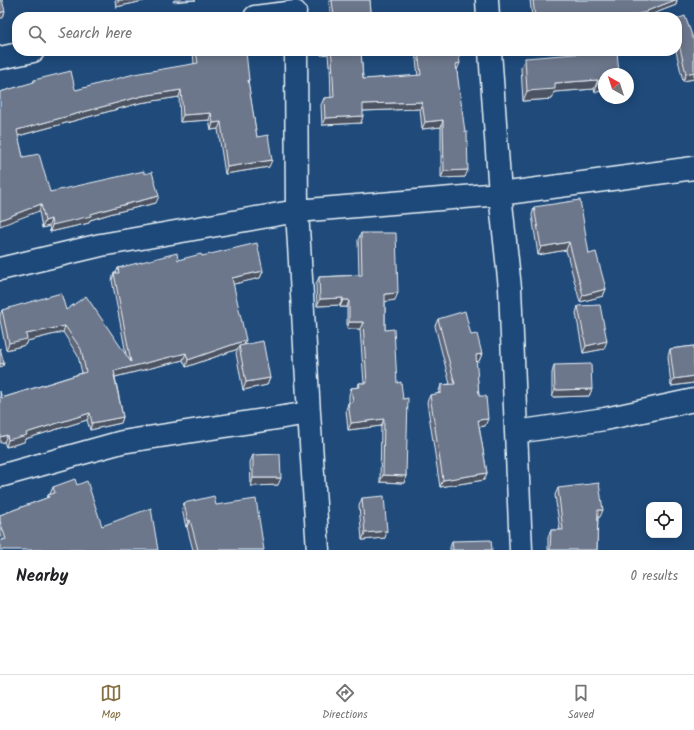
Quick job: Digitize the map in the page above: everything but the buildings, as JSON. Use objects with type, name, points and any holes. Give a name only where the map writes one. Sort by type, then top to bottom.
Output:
[{"type":"street","points":[[487,0],[488,12]]},
{"type":"street","points":[[284,12],[295,10]]},
{"type":"street","points":[[0,58],[12,55]]},
{"type":"street","points":[[296,56],[297,211],[318,550]]},
{"type":"street","points":[[490,56],[500,194],[510,288],[521,550]]},
{"type":"street","points":[[0,269],[101,245],[297,211],[500,194],[694,168]]},
{"type":"street","points":[[516,432],[605,419],[694,400]]},
{"type":"street","points":[[0,476],[122,442],[309,413]]}]
